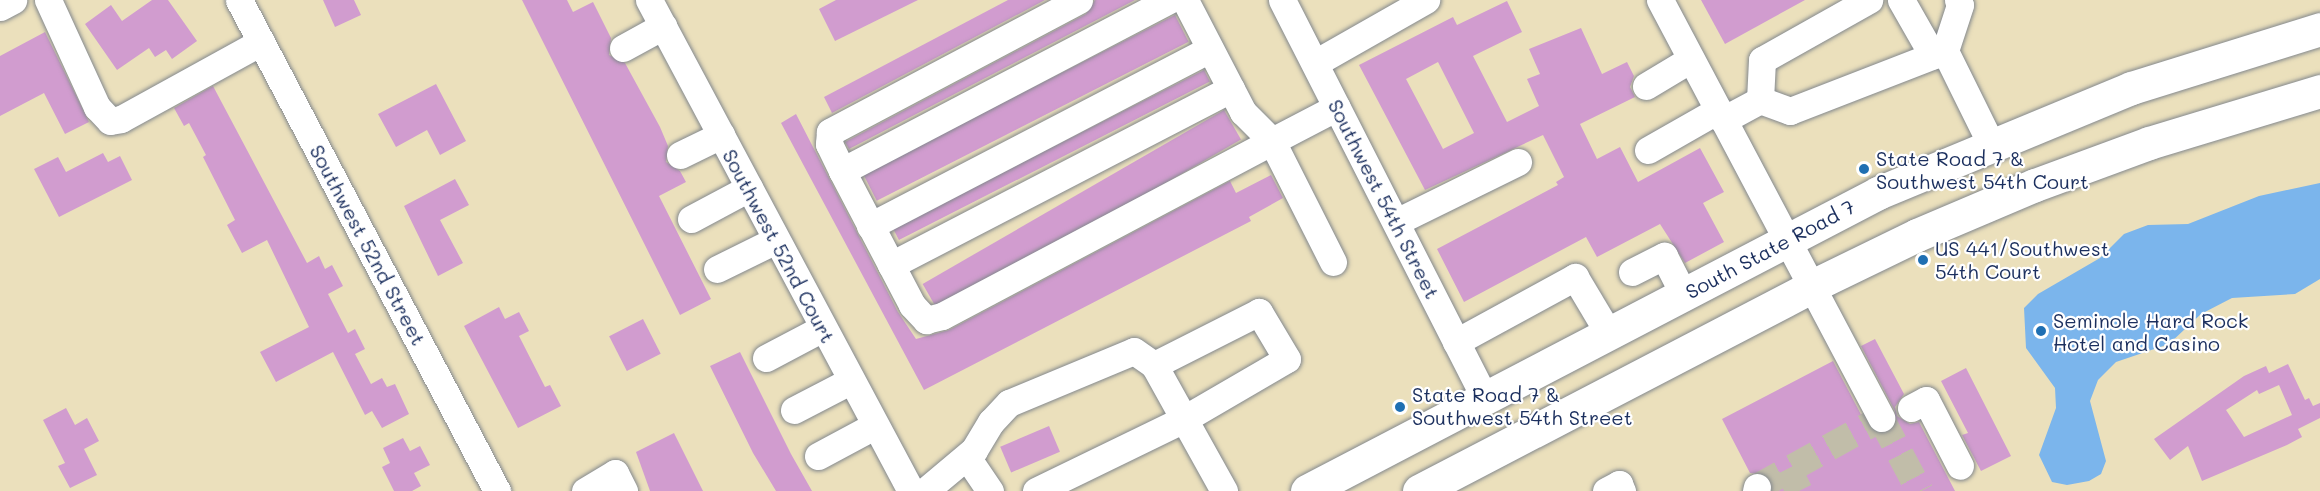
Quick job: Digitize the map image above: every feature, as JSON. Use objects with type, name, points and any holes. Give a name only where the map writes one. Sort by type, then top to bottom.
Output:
[{"type":"main road","name":"South State Road 7","points":[[1307,491],[1878,193],[1991,144],[2131,88],[2320,28]]},
{"type":"main road","points":[[1419,491],[1812,286],[2035,184],[2149,142],[2320,91]]},
{"type":"street","points":[[0,7],[13,0]]},
{"type":"street","points":[[48,0],[97,107],[110,121],[121,119],[261,42]]},
{"type":"street","name":"Southwest 52nd Street","points":[[239,0],[497,491]]},
{"type":"street","name":"Southwest 52nd Court","points":[[649,0],[907,489]]},
{"type":"street","points":[[1079,0],[830,132],[829,144],[870,226],[918,316],[926,320],[942,316],[1337,107]]},
{"type":"street","points":[[842,171],[1169,0]]},
{"type":"street","points":[[1185,0],[1243,112],[1272,141],[1333,262]]},
{"type":"street","name":"Southwest 54th Street","points":[[1282,0],[1485,399]]},
{"type":"street","points":[[1315,63],[1426,0]]},
{"type":"street","points":[[1660,0],[1881,418]]},
{"type":"street","points":[[1760,100],[1762,60],[1869,0]]},
{"type":"street","points":[[1901,0],[1939,53],[1991,144]]},
{"type":"street","points":[[1648,150],[1721,115],[1760,100],[1791,111],[1939,53],[1962,2]]},
{"type":"street","points":[[623,48],[663,26]]},
{"type":"street","points":[[870,226],[1210,49]]},
{"type":"street","points":[[1646,86],[1691,59]]},
{"type":"street","points":[[891,265],[1231,89]]},
{"type":"street","points":[[680,155],[721,135]]},
{"type":"street","points":[[1396,222],[1518,162]]},
{"type":"street","points":[[691,219],[749,188]]},
{"type":"street","points":[[717,269],[776,240]]},
{"type":"street","points":[[1632,272],[1664,256],[1684,295]]},
{"type":"street","points":[[1456,342],[1575,277],[1609,334]]},
{"type":"street","points":[[1036,491],[1184,419],[1287,359],[1258,312],[1154,365]]},
{"type":"street","points":[[765,358],[823,328]]},
{"type":"street","points":[[907,489],[967,457],[1009,403],[1134,351],[1154,365],[1224,491]]},
{"type":"street","points":[[794,410],[850,381]]},
{"type":"street","points":[[1911,408],[1926,400],[1960,466]]},
{"type":"street","points":[[818,456],[874,426]]},
{"type":"street","points":[[967,457],[990,491]]},
{"type":"street","points":[[585,491],[615,473],[624,491]]},
{"type":"street","points":[[1606,491],[1618,484],[1622,491]]},
{"type":"water","points":[[2320,183],[2320,279],[2295,294],[2232,298],[2201,314],[2169,344],[2116,362],[2098,380],[2090,401],[2106,461],[2101,474],[2089,481],[2067,485],[2052,482],[2039,455],[2056,408],[2055,388],[2026,348],[2024,308],[2038,294],[2100,258],[2124,234],[2148,225],[2188,224],[2259,196]]},
{"type":"building","points":[[152,0],[168,0],[197,41],[172,59],[166,50],[155,57],[149,48],[117,70],[85,24],[111,5],[122,21]]},
{"type":"building","points":[[323,0],[354,0],[361,15],[335,27]]},
{"type":"building","points":[[522,0],[567,0],[573,12],[593,2],[611,38],[609,55],[625,63],[668,146],[666,162],[680,171],[686,182],[659,196],[711,299],[680,315]]},
{"type":"building","points":[[836,0],[918,0],[835,41],[819,9]]},
{"type":"building","points":[[1008,0],[1045,0],[832,113],[824,97]]},
{"type":"building","points":[[1095,0],[1135,0],[849,149],[845,142],[1086,14]]},
{"type":"building","points":[[1701,0],[1805,0],[1725,44]]},
{"type":"building","points":[[1507,1],[1522,32],[1473,56],[1507,122],[1539,106],[1527,79],[1540,74],[1529,49],[1581,28],[1602,74],[1627,62],[1634,76],[1630,87],[1635,97],[1580,124],[1597,159],[1620,147],[1638,182],[1700,148],[1724,192],[1703,203],[1724,242],[1685,263],[1660,224],[1597,257],[1586,237],[1464,302],[1437,249],[1558,185],[1556,182],[1564,177],[1543,135],[1425,190],[1359,65],[1453,17],[1457,25]],"holes":[[[1438,62],[1474,133],[1443,149],[1406,79]]]},
{"type":"building","points":[[1175,15],[1189,42],[877,201],[863,174]]},
{"type":"building","points":[[45,32],[89,122],[65,134],[44,93],[0,116],[0,56]]},
{"type":"building","points":[[1204,70],[1210,82],[899,240],[893,228]]},
{"type":"building","points":[[436,84],[466,141],[440,155],[427,130],[396,147],[378,114]]},
{"type":"building","points":[[213,86],[307,263],[319,256],[325,269],[332,265],[343,286],[328,294],[348,333],[355,329],[365,349],[355,354],[371,384],[382,378],[387,387],[395,384],[409,414],[382,428],[372,411],[365,415],[333,352],[276,382],[260,352],[309,327],[267,240],[242,253],[227,225],[235,220],[203,157],[206,155],[189,123],[184,126],[174,108]]},
{"type":"building","points":[[1224,110],[1241,139],[940,313],[923,284]]},
{"type":"building","points":[[796,114],[898,312],[916,339],[949,330],[1230,181],[1236,193],[1271,175],[1283,198],[1249,217],[1251,221],[924,390],[781,123]]},
{"type":"building","points":[[103,153],[108,162],[120,156],[132,180],[59,217],[34,169],[58,157],[66,172]]},
{"type":"building","points":[[455,179],[469,205],[440,220],[463,263],[438,276],[404,206]]},
{"type":"building","points":[[499,307],[505,319],[519,312],[529,331],[519,336],[545,387],[550,385],[561,406],[518,428],[464,326]]},
{"type":"building","points":[[643,319],[661,354],[627,371],[609,336]]},
{"type":"building","points":[[1875,339],[1904,394],[1895,407],[1897,416],[1910,424],[1919,422],[1955,491],[1772,491],[1767,475],[1750,473],[1722,419],[1833,361],[1867,426],[1873,432],[1888,432],[1895,426],[1895,411],[1861,346]]},
{"type":"building","points":[[740,352],[812,491],[776,491],[753,453],[710,366]]},
{"type":"building","points":[[2288,364],[2305,400],[2309,398],[2313,406],[2320,403],[2320,418],[2298,429],[2302,437],[2202,481],[2188,446],[2170,460],[2154,439],[2244,376],[2266,366],[2269,373]],"holes":[[[2279,385],[2292,415],[2244,437],[2226,410],[2257,390],[2259,394]]]},
{"type":"building","points":[[1966,368],[2011,456],[1981,471],[1962,435],[1968,433],[1941,381]]},
{"type":"building","points":[[66,408],[75,425],[87,418],[99,441],[84,449],[97,475],[70,488],[58,466],[65,463],[43,420]]},
{"type":"building","points":[[1049,426],[1060,452],[1011,472],[1000,447]]},
{"type":"building","points":[[674,433],[703,491],[650,491],[636,452]]},
{"type":"building","points":[[403,438],[410,451],[420,446],[430,465],[414,473],[421,486],[412,491],[394,491],[382,467],[390,463],[383,448]]},
{"type":"tunnel","points":[[1757,487],[1881,418],[1920,491]]},
{"type":"tunnel","points":[[1788,468],[1799,491]]},
{"type":"place","name":"State Road 7 & Southwest 54th Court","points":[[1864,169]]},
{"type":"place","name":"US 441/Southwest 54th Court","points":[[1923,260]]},
{"type":"place","name":"Seminole Hard Rock Hotel and Casino","points":[[2041,331]]},
{"type":"place","name":"State Road 7 & Southwest 54th Street","points":[[1400,407]]}]
